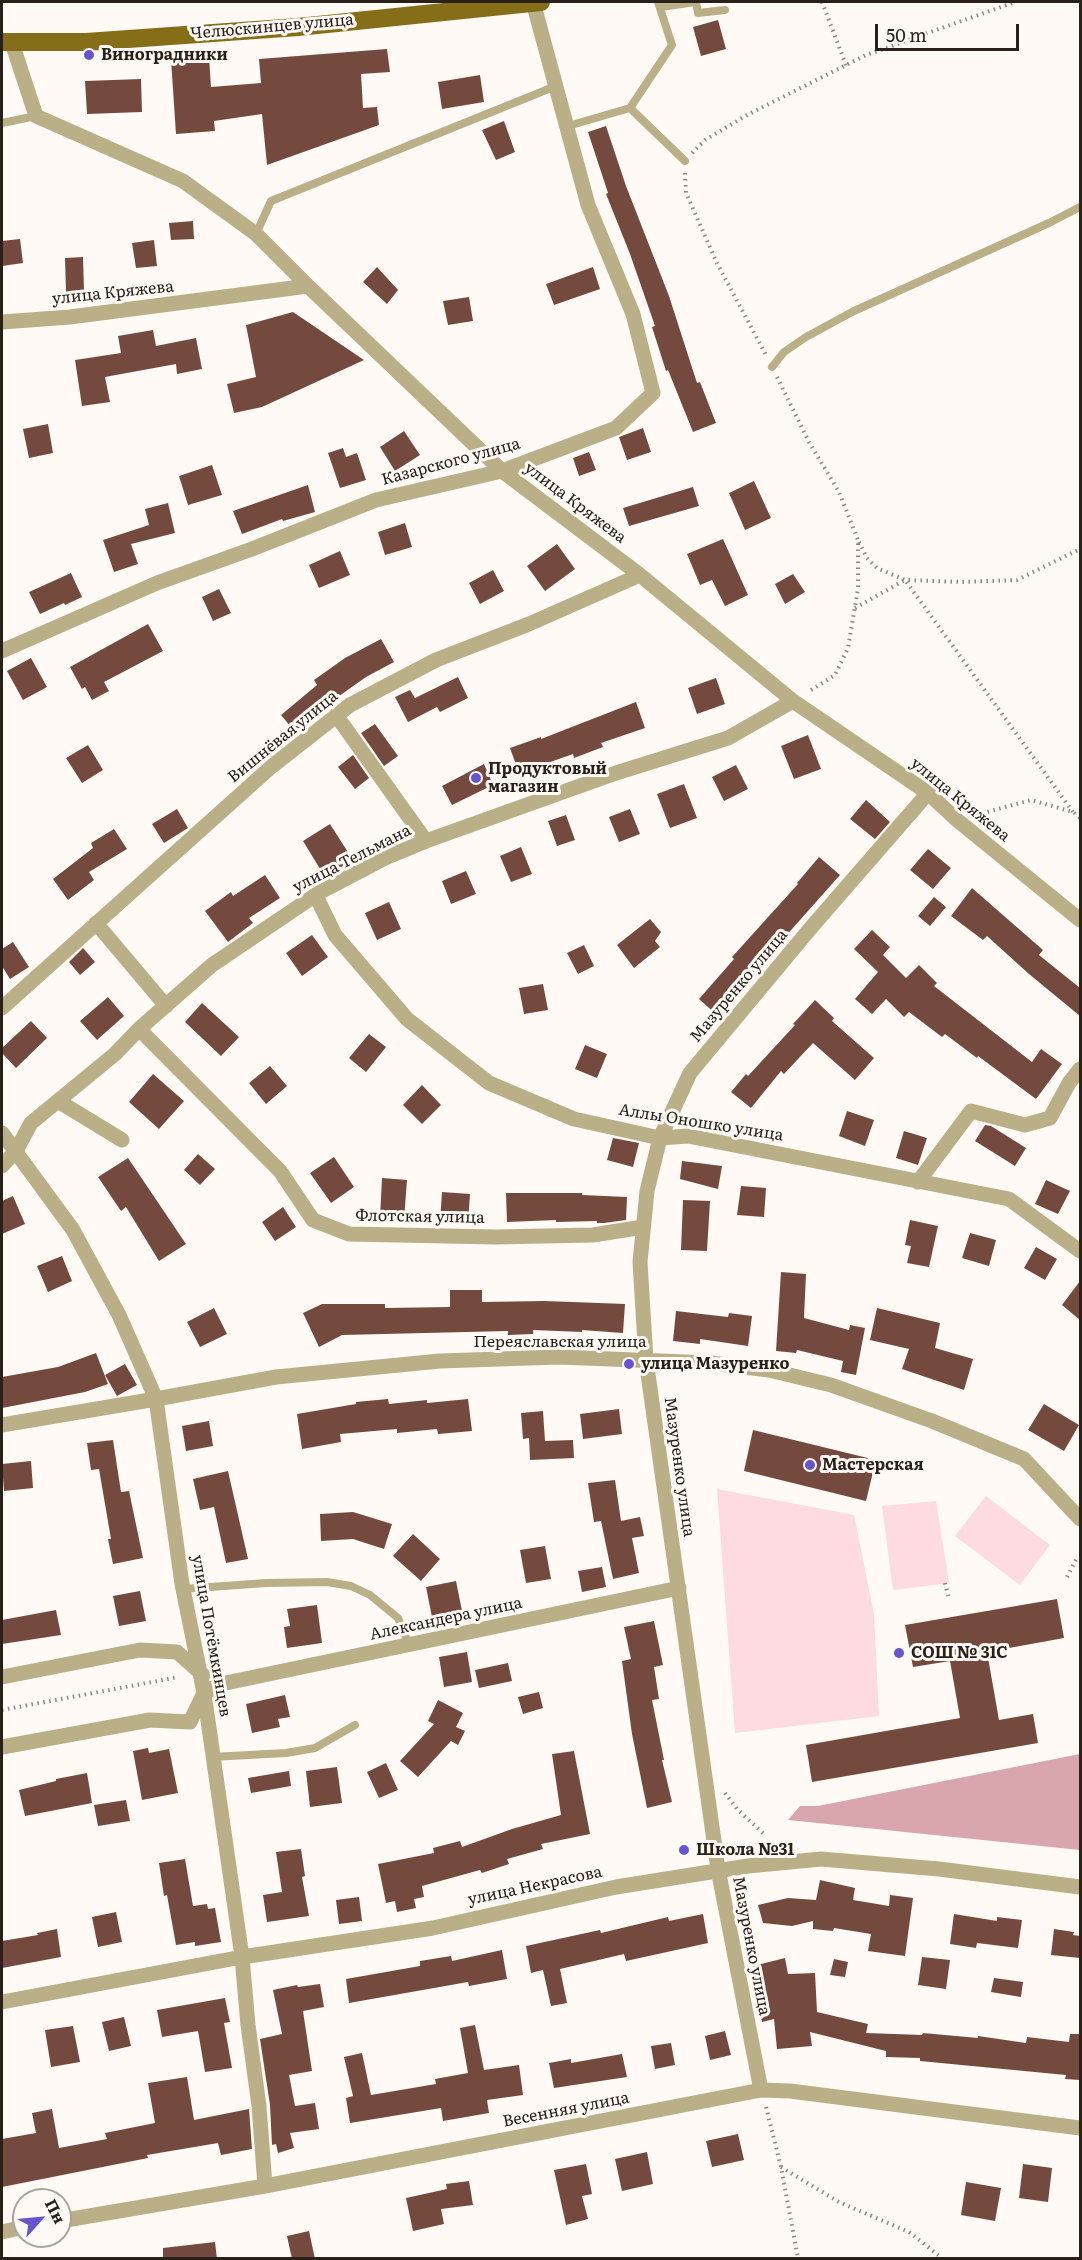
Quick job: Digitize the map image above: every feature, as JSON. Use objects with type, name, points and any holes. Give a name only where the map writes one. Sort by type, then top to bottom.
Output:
[{"type":"main road","name":"Челюскинцев улица","points":[[7,43],[86,42],[298,27],[537,2]]},
{"type":"street","name":"Казарского улица","points":[[2,651],[157,583],[252,549],[376,500],[502,471],[616,428],[653,393],[633,314],[588,205],[556,86],[537,2]]},
{"type":"street","points":[[7,43],[36,116],[183,181],[256,234],[308,286]]},
{"type":"street","name":"улица Кряжева","points":[[2,322],[70,316],[308,286],[502,471],[640,575],[793,701],[928,793],[957,820],[1080,920]]},
{"type":"street","name":"Вишнёвая улица","points":[[2,1008],[271,767],[350,705],[436,660],[529,624],[640,575]]},
{"type":"street","name":"улица Тельмана","points":[[2,1166],[16,1151],[32,1123],[116,1054],[140,1029],[212,965],[261,930],[316,896],[385,858],[426,841],[616,772],[728,738],[793,701]]},
{"type":"street","points":[[336,715],[426,841]]},
{"type":"street","name":"Мазуренко улица","points":[[761,2090],[718,1869],[646,1360],[640,1262],[647,1191],[660,1138],[690,1073],[809,930],[928,793]]},
{"type":"street","name":"Аллы Оношко улица","points":[[316,896],[335,935],[407,1020],[489,1083],[574,1119],[660,1138],[688,1136],[1009,1199],[1080,1251]]},
{"type":"street","points":[[96,923],[166,1006]]},
{"type":"street","name":"Флотская улица","points":[[140,1029],[280,1171],[312,1220],[349,1234],[495,1237],[582,1235],[643,1227]]},
{"type":"street","points":[[918,1182],[971,1111],[1025,1125],[1050,1118],[1069,1083],[1080,1069]]},
{"type":"street","points":[[58,1101],[122,1140]]},
{"type":"street","name":"улица Потёмкинцев","points":[[2,1133],[73,1230],[119,1315],[156,1400],[183,1589],[204,1693],[242,1957],[259,2106],[265,2186]]},
{"type":"street","name":"Переяславская улица","points":[[2,1425],[156,1400],[276,1377],[440,1361],[559,1357],[711,1363],[770,1370],[831,1385],[932,1421],[1024,1459],[1080,1519]]},
{"type":"street","name":"Александера улица","points":[[204,1693],[222,1684],[678,1588]]},
{"type":"street","points":[[2,1677],[141,1650],[177,1652],[200,1673],[222,1684]]},
{"type":"street","points":[[2,1747],[150,1720],[190,1722],[204,1693]]},
{"type":"street","name":"улица Некрасова","points":[[2,2002],[242,1957],[433,1928],[616,1887],[718,1869],[821,1859],[939,1869],[1080,1887]]},
{"type":"street","name":"Весенняя улица","points":[[72,2219],[265,2186],[761,2090],[790,2091],[1080,2128]]},
{"type":"lane","points":[[568,126],[630,108],[672,45],[659,4],[695,2],[698,13],[725,10]]},
{"type":"lane","points":[[256,234],[271,201],[556,86]]},
{"type":"lane","points":[[630,108],[684,161]]},
{"type":"lane","points":[[2,123],[36,116]]},
{"type":"lane","points":[[772,368],[784,352],[806,337],[854,311],[1080,207]]},
{"type":"lane","points":[[183,1589],[266,1583],[327,1582],[351,1586],[370,1596],[398,1618],[409,1645]]},
{"type":"lane","points":[[212,1757],[285,1753],[315,1748],[356,1725]]},
{"type":"path","points":[[822,2],[846,65]]},
{"type":"path","points":[[1015,2],[914,36],[846,65],[777,99],[705,140],[684,161],[686,193],[717,263],[809,442],[839,492],[867,558],[877,568],[905,580],[962,582],[1017,580],[1080,549]]},
{"type":"path","points":[[793,701],[835,675],[848,648],[858,589],[858,540]]},
{"type":"path","points":[[855,608],[905,580]]},
{"type":"path","points":[[905,580],[1073,812],[1080,818]]},
{"type":"path","points":[[957,820],[1031,800],[1073,812]]},
{"type":"path","points":[[1067,1577],[1078,1556]]},
{"type":"path","points":[[945,1583],[949,1599]]},
{"type":"path","points":[[2,1710],[180,1677]]},
{"type":"path","points":[[724,1789],[737,1809],[765,1835]]},
{"type":"path","points":[[761,2090],[781,2167],[798,2259]]},
{"type":"path","points":[[781,2167],[839,2202],[909,2232],[942,2259]]},
{"type":"shaded area","points":[[717,1489],[854,1515],[874,1615],[879,1716],[735,1733]]},
{"type":"shaded area","points":[[986,1496],[1050,1545],[1020,1585],[955,1536]]},
{"type":"shaded area","points":[[936,1501],[949,1583],[893,1590],[882,1506]]},
{"type":"shaded area","points":[[1080,1754],[1080,1850],[788,1820],[800,1806],[818,1806]]},
{"type":"building","points":[[718,20],[726,49],[701,56],[693,27]]},
{"type":"building","points":[[387,49],[390,72],[361,74],[363,108],[377,107],[379,125],[267,165],[262,114],[214,121],[215,131],[176,134],[171,60],[209,57],[211,87],[261,83],[259,59]]},
{"type":"building","points":[[480,75],[484,102],[442,109],[438,82]]},
{"type":"building","points":[[141,79],[142,112],[87,114],[85,81]]},
{"type":"building","points":[[504,121],[515,152],[496,160],[482,130]]},
{"type":"building","points":[[606,126],[626,186],[669,296],[697,383],[700,382],[716,423],[693,432],[668,370],[666,371],[652,327],[655,326],[606,194],[608,193],[588,132]]},
{"type":"building","points":[[193,221],[194,239],[171,240],[169,223]]},
{"type":"building","points":[[20,239],[23,263],[2,266],[2,241]]},
{"type":"building","points":[[154,240],[157,266],[136,268],[132,243]]},
{"type":"building","points":[[83,257],[84,291],[66,292],[65,258]]},
{"type":"building","points":[[377,267],[398,290],[387,304],[363,282]]},
{"type":"building","points":[[593,267],[600,289],[554,305],[546,284]]},
{"type":"building","points":[[469,297],[473,321],[448,325],[443,301]]},
{"type":"building","points":[[293,312],[364,360],[262,407],[234,413],[227,384],[256,377],[246,325]]},
{"type":"building","points":[[153,330],[156,346],[196,338],[202,369],[177,374],[176,364],[105,377],[110,402],[82,406],[75,360],[121,353],[118,336]]},
{"type":"building","points":[[48,424],[53,453],[29,458],[23,429]]},
{"type":"building","points":[[643,428],[651,452],[627,460],[619,437]]},
{"type":"building","points":[[404,431],[420,455],[395,471],[380,447]]},
{"type":"building","points":[[343,448],[346,457],[357,453],[366,480],[340,488],[328,453]]},
{"type":"building","points":[[589,452],[596,470],[579,476],[573,458]]},
{"type":"building","points":[[212,465],[222,495],[188,505],[179,476]]},
{"type":"building","points":[[754,481],[771,518],[745,530],[729,493]]},
{"type":"building","points":[[308,485],[315,512],[283,521],[282,519],[242,534],[233,511]]},
{"type":"building","points":[[693,487],[699,506],[629,526],[623,508]]},
{"type":"building","points":[[168,503],[175,533],[131,544],[138,564],[114,572],[103,540],[149,525],[145,509]]},
{"type":"building","points":[[405,523],[412,547],[385,555],[378,532]]},
{"type":"building","points":[[723,539],[748,595],[725,606],[712,580],[700,585],[687,554]]},
{"type":"building","points":[[557,544],[575,569],[545,591],[527,566]]},
{"type":"building","points":[[340,551],[350,575],[319,588],[309,565]]},
{"type":"building","points":[[493,570],[504,591],[480,604],[469,583]]},
{"type":"building","points":[[71,573],[82,597],[40,614],[29,592]]},
{"type":"building","points":[[793,574],[805,592],[785,604],[775,584]]},
{"type":"building","points":[[219,589],[231,613],[213,621],[202,597]]},
{"type":"building","points":[[148,624],[163,651],[104,682],[109,691],[92,700],[85,687],[82,689],[70,667]]},
{"type":"building","points":[[381,639],[394,662],[366,677],[318,711],[295,732],[281,715],[317,685],[314,680],[345,658]]},
{"type":"building","points":[[31,658],[47,687],[23,700],[7,671]]},
{"type":"building","points":[[458,677],[468,698],[440,712],[437,707],[408,722],[395,697],[410,690],[415,698]]},
{"type":"building","points":[[716,678],[725,704],[697,714],[688,688]]},
{"type":"building","points":[[636,702],[645,728],[601,743],[603,747],[574,758],[573,754],[519,773],[510,748],[541,737],[541,739]]},
{"type":"building","points":[[375,724],[398,756],[384,766],[361,733]]},
{"type":"building","points":[[808,735],[821,769],[794,779],[781,746]]},
{"type":"building","points":[[88,745],[103,770],[82,783],[66,758]]},
{"type":"building","points":[[353,755],[369,778],[355,789],[338,767]]},
{"type":"building","points":[[484,764],[493,785],[452,805],[442,786]]},
{"type":"building","points":[[736,765],[748,789],[724,801],[712,777]]},
{"type":"building","points":[[684,784],[697,818],[670,828],[657,794]]},
{"type":"building","points":[[866,800],[890,822],[875,839],[850,819]]},
{"type":"building","points":[[177,809],[188,828],[164,843],[152,824]]},
{"type":"building","points":[[630,809],[640,834],[619,842],[609,817]]},
{"type":"building","points":[[566,815],[575,840],[557,846],[548,821]]},
{"type":"building","points":[[330,824],[353,860],[325,877],[303,841]]},
{"type":"building","points":[[114,829],[127,849],[89,872],[94,880],[68,900],[53,879],[93,848],[91,843]]},
{"type":"building","points":[[521,847],[532,874],[511,882],[500,856]]},
{"type":"building","points":[[928,849],[951,868],[933,889],[910,870]]},
{"type":"building","points":[[819,857],[840,875],[736,992],[738,994],[718,1016],[699,999],[734,959],[732,957],[798,884]]},
{"type":"building","points":[[466,871],[476,894],[451,904],[442,881]]},
{"type":"building","points":[[265,875],[280,898],[249,918],[253,923],[228,942],[205,911],[231,892],[233,896]]},
{"type":"building","points":[[972,888],[1043,950],[1039,955],[1080,988],[1080,1016],[987,936],[983,940],[951,916]]},
{"type":"building","points":[[934,897],[946,907],[930,926],[918,916]]},
{"type":"building","points":[[389,902],[401,929],[377,940],[365,913]]},
{"type":"building","points":[[650,919],[661,932],[655,941],[660,947],[634,968],[617,945]]},
{"type":"building","points":[[872,930],[890,947],[883,955],[906,978],[919,965],[937,983],[934,986],[1032,1062],[1041,1049],[1062,1064],[1036,1099],[945,1034],[942,1037],[909,1012],[904,1017],[886,999],[872,1014],[855,999],[878,972],[854,949]]},
{"type":"building","points":[[312,935],[328,957],[302,976],[286,953]]},
{"type":"building","points":[[13,942],[29,967],[10,979],[2,966],[2,949]]},
{"type":"building","points":[[584,945],[594,966],[578,974],[567,953]]},
{"type":"building","points":[[83,948],[95,962],[80,975],[69,962]]},
{"type":"building","points":[[543,984],[548,1010],[524,1014],[519,988]]},
{"type":"building","points":[[108,997],[124,1016],[97,1040],[80,1021]]},
{"type":"building","points":[[815,1000],[834,1018],[832,1021],[874,1058],[855,1080],[813,1043],[784,1074],[781,1071],[751,1108],[731,1092],[795,1025],[793,1024]]},
{"type":"building","points":[[202,1003],[239,1037],[221,1056],[185,1022]]},
{"type":"building","points":[[31,1021],[47,1038],[16,1068],[2,1053],[2,1048]]},
{"type":"building","points":[[369,1034],[386,1047],[366,1072],[349,1058]]},
{"type":"building","points":[[585,1045],[607,1054],[597,1078],[575,1069]]},
{"type":"building","points":[[270,1066],[287,1086],[266,1104],[249,1083]]},
{"type":"building","points":[[153,1074],[184,1101],[159,1129],[129,1102]]},
{"type":"building","points":[[422,1085],[441,1105],[422,1124],[403,1105]]},
{"type":"building","points":[[847,1111],[874,1120],[865,1146],[839,1136]]},
{"type":"building","points":[[985,1125],[991,1126],[1026,1148],[1015,1166],[975,1141]]},
{"type":"building","points":[[904,1131],[927,1138],[918,1165],[896,1158]]},
{"type":"building","points":[[613,1138],[639,1143],[633,1167],[607,1160]]},
{"type":"building","points":[[198,1154],[215,1169],[200,1185],[184,1170]]},
{"type":"building","points":[[334,1157],[354,1187],[331,1203],[310,1173]]},
{"type":"building","points":[[128,1158],[186,1244],[159,1261],[126,1207],[121,1211],[98,1177]]},
{"type":"building","points":[[682,1161],[722,1166],[718,1189],[680,1179]]},
{"type":"building","points":[[382,1178],[407,1180],[404,1220],[380,1218]]},
{"type":"building","points":[[1046,1180],[1070,1191],[1058,1214],[1035,1204]]},
{"type":"building","points":[[741,1186],[766,1188],[764,1217],[737,1215]]},
{"type":"building","points":[[442,1192],[470,1194],[468,1224],[440,1222]]},
{"type":"building","points":[[506,1193],[582,1193],[582,1195],[627,1197],[626,1220],[604,1223],[597,1223],[597,1221],[556,1222],[556,1220],[507,1222]]},
{"type":"building","points":[[13,1196],[25,1224],[2,1234],[2,1201]]},
{"type":"building","points":[[683,1200],[710,1201],[707,1251],[681,1250]]},
{"type":"building","points":[[283,1207],[296,1227],[275,1241],[262,1222]]},
{"type":"building","points":[[910,1220],[938,1226],[929,1267],[907,1263],[911,1246],[905,1245]]},
{"type":"building","points":[[970,1233],[996,1240],[989,1266],[962,1258]]},
{"type":"building","points":[[1036,1247],[1057,1259],[1045,1280],[1024,1268]]},
{"type":"building","points":[[62,1256],[72,1281],[48,1292],[37,1266]]},
{"type":"building","points":[[781,1272],[806,1274],[804,1318],[849,1330],[850,1325],[865,1328],[856,1375],[841,1372],[843,1361],[797,1350],[796,1353],[776,1351]]},
{"type":"building","points":[[1080,1281],[1080,1320],[1062,1305]]},
{"type":"building","points":[[450,1290],[482,1290],[482,1302],[545,1301],[625,1304],[623,1333],[533,1330],[533,1334],[508,1335],[508,1331],[342,1335],[319,1347],[303,1313],[322,1304],[385,1304],[385,1308],[450,1307]]},
{"type":"building","points":[[214,1308],[227,1334],[200,1347],[187,1322]]},
{"type":"building","points":[[877,1308],[940,1323],[935,1348],[973,1359],[964,1390],[902,1369],[909,1349],[870,1340]]},
{"type":"building","points":[[676,1311],[728,1317],[729,1313],[752,1316],[748,1346],[700,1339],[700,1344],[673,1341]]},
{"type":"building","points":[[96,1353],[108,1384],[85,1392],[2,1408],[2,1377],[58,1367]]},
{"type":"building","points":[[125,1364],[137,1385],[117,1396],[105,1375]]},
{"type":"building","points":[[388,1399],[389,1404],[468,1399],[472,1431],[438,1434],[437,1429],[397,1433],[397,1429],[340,1434],[341,1442],[302,1449],[297,1414],[356,1404],[356,1402]]},
{"type":"building","points":[[1044,1404],[1079,1425],[1064,1451],[1028,1430]]},
{"type":"building","points":[[619,1409],[622,1434],[583,1439],[580,1414]]},
{"type":"building","points":[[543,1411],[545,1441],[573,1440],[574,1458],[530,1460],[529,1438],[523,1439],[521,1413]]},
{"type":"building","points":[[209,1421],[213,1446],[186,1451],[182,1426]]},
{"type":"building","name":"Мастерская","points":[[753,1430],[876,1460],[866,1501],[744,1471]]},
{"type":"building","points":[[113,1440],[121,1492],[129,1491],[143,1558],[113,1564],[99,1469],[91,1470],[87,1443]]},
{"type":"building","points":[[31,1461],[33,1488],[4,1491],[2,1464]]},
{"type":"building","points":[[228,1471],[248,1559],[226,1563],[214,1507],[200,1510],[193,1479]]},
{"type":"building","points":[[615,1480],[621,1521],[640,1517],[644,1536],[632,1538],[639,1573],[613,1579],[601,1521],[594,1522],[588,1483]]},
{"type":"building","points":[[353,1512],[392,1524],[384,1549],[353,1539],[321,1541],[320,1514]]},
{"type":"building","points":[[413,1534],[440,1559],[421,1581],[393,1556]]},
{"type":"building","points":[[545,1546],[551,1579],[526,1583],[520,1550]]},
{"type":"building","points":[[602,1567],[606,1587],[582,1592],[578,1571]]},
{"type":"building","points":[[456,1581],[463,1616],[433,1622],[426,1587]]},
{"type":"building","points":[[140,1591],[146,1621],[119,1626],[113,1596]]},
{"type":"building","points":[[1057,1599],[1064,1638],[987,1652],[999,1720],[1033,1714],[1038,1743],[812,1782],[806,1745],[960,1718],[950,1661],[913,1667],[905,1625]]},
{"type":"building","points":[[317,1605],[322,1643],[287,1648],[284,1627],[290,1626],[287,1609]]},
{"type":"building","points":[[56,1610],[61,1635],[2,1644],[2,1620]]},
{"type":"building","points":[[654,1621],[663,1665],[654,1667],[659,1699],[652,1700],[672,1802],[647,1808],[632,1734],[622,1661],[631,1659],[624,1627]]},
{"type":"building","points":[[467,1652],[472,1682],[444,1687],[439,1657]]},
{"type":"building","points":[[508,1663],[512,1681],[479,1688],[475,1670]]},
{"type":"building","points":[[539,1692],[543,1708],[523,1714],[518,1697]]},
{"type":"building","points":[[285,1695],[290,1717],[278,1719],[280,1727],[252,1733],[246,1704]]},
{"type":"building","points":[[438,1700],[463,1713],[456,1727],[465,1731],[458,1745],[451,1741],[418,1777],[400,1761],[434,1724],[428,1721]]},
{"type":"building","points":[[148,1748],[149,1753],[169,1749],[178,1793],[142,1800],[133,1751]]},
{"type":"building","points":[[574,1751],[590,1834],[541,1844],[543,1849],[507,1859],[509,1864],[482,1873],[480,1870],[422,1886],[424,1897],[414,1899],[416,1908],[397,1912],[395,1901],[386,1903],[378,1864],[434,1853],[433,1848],[460,1841],[462,1847],[561,1815],[552,1754]]},
{"type":"building","points":[[386,1763],[398,1790],[379,1798],[367,1772]]},
{"type":"building","points":[[337,1767],[342,1803],[310,1807],[306,1771]]},
{"type":"building","points":[[289,1771],[291,1786],[251,1793],[248,1778]]},
{"type":"building","points":[[87,1773],[92,1803],[25,1816],[19,1790]]},
{"type":"building","points":[[126,1800],[130,1821],[98,1826],[94,1805]]},
{"type":"building","points":[[301,1849],[305,1876],[302,1877],[309,1916],[267,1922],[263,1895],[282,1892],[276,1852]]},
{"type":"building","points":[[185,1859],[193,1906],[207,1904],[208,1909],[215,1908],[221,1942],[195,1946],[195,1942],[176,1945],[167,1895],[164,1896],[159,1863]]},
{"type":"building","points":[[820,1880],[855,1888],[853,1900],[889,1906],[890,1895],[913,1898],[905,1956],[868,1951],[871,1934],[834,1928],[833,1931],[813,1929],[813,1921],[792,1926],[763,1923],[758,1905],[788,1898],[816,1900]]},
{"type":"building","points":[[359,1897],[362,1921],[339,1924],[336,1900]]},
{"type":"building","points":[[116,1912],[122,1942],[98,1947],[92,1917]]},
{"type":"building","points":[[703,1914],[708,1943],[626,1961],[624,1954],[560,1969],[567,2003],[551,2006],[543,1970],[531,1973],[526,1946],[600,1930],[601,1933],[668,1917],[669,1921]]},
{"type":"building","points":[[954,1914],[997,1921],[997,1917],[1022,1920],[1018,1948],[977,1943],[976,1948],[950,1944]]},
{"type":"building","points":[[57,1929],[61,1957],[2,1968],[2,1941],[38,1935],[37,1933]]},
{"type":"building","points":[[1054,1929],[1074,1932],[1073,1935],[1080,1936],[1080,1958],[1051,1955]]},
{"type":"building","points":[[502,1950],[507,1979],[469,1986],[468,1982],[349,2003],[346,1979],[420,1966],[420,1961],[451,1956],[452,1961]]},
{"type":"building","points":[[922,1957],[950,1960],[946,1989],[918,1985]]},
{"type":"building","points":[[785,1958],[788,1974],[815,1973],[817,2012],[868,2024],[866,2033],[922,2035],[923,2033],[978,2038],[978,2036],[1026,2043],[1027,2037],[1069,2042],[1070,2034],[1080,2034],[1080,2080],[1065,2079],[1066,2075],[920,2061],[920,2058],[886,2057],[886,2051],[810,2032],[812,2046],[777,2049],[774,2019],[762,2022],[755,1993],[759,1992],[753,1966]]},
{"type":"building","points":[[834,1959],[848,1962],[845,1977],[830,1975]]},
{"type":"building","points":[[994,1978],[1023,1982],[1021,1997],[991,1992]]},
{"type":"building","points":[[320,1984],[324,2007],[303,2011],[312,2071],[289,2075],[295,2106],[315,2103],[319,2129],[290,2133],[294,2148],[278,2153],[276,2144],[272,2145],[270,2105],[260,2039],[282,2034],[273,1990],[297,1985],[298,1987]]},
{"type":"building","points":[[225,1998],[230,2022],[224,2023],[232,2068],[205,2072],[198,2031],[162,2037],[157,2010]]},
{"type":"building","points":[[124,2017],[131,2046],[109,2051],[102,2022]]},
{"type":"building","points":[[475,2025],[484,2070],[519,2065],[523,2095],[487,2100],[489,2113],[443,2121],[441,2108],[350,2123],[346,2098],[353,2096],[344,2057],[362,2053],[371,2095],[436,2084],[435,2079],[468,2073],[460,2028]]},
{"type":"building","points":[[73,2026],[80,2062],[51,2067],[45,2030]]},
{"type":"building","points":[[725,2031],[731,2055],[710,2060],[705,2036]]},
{"type":"building","points":[[671,2043],[675,2065],[655,2069],[651,2046]]},
{"type":"building","points":[[622,2054],[627,2077],[554,2088],[549,2063],[571,2059],[571,2063]]},
{"type":"building","points":[[187,2077],[194,2120],[249,2109],[252,2149],[221,2155],[218,2143],[147,2155],[148,2158],[2,2187],[2,2139],[36,2133],[32,2113],[52,2109],[59,2148],[107,2139],[105,2133],[155,2123],[148,2083]]},
{"type":"building","points":[[738,2134],[744,2160],[712,2167],[706,2141]]},
{"type":"building","points":[[647,2152],[653,2184],[622,2191],[615,2159]]},
{"type":"building","points":[[586,2164],[592,2194],[582,2196],[588,2219],[566,2225],[554,2170]]},
{"type":"building","points":[[1023,2164],[1052,2168],[1048,2202],[1019,2198]]},
{"type":"building","points":[[469,2181],[473,2205],[441,2209],[444,2224],[413,2231],[406,2198],[447,2189],[446,2184]]},
{"type":"building","points":[[966,2182],[1001,2188],[995,2221],[961,2215]]},
{"type":"building","points":[[309,2231],[315,2259],[292,2259],[287,2236]]},
{"type":"building","points":[[215,2242],[217,2259],[163,2259],[163,2248]]},
{"type":"place","name":"Виноградники","points":[[89,55]]},
{"type":"place","name":"Продуктовый магазин","points":[[476,778]]},
{"type":"place","name":"улица Мазуренко","points":[[629,1364]]},
{"type":"place","name":"Мастерская","points":[[810,1465]]},
{"type":"place","name":"СОШ № 31С","points":[[899,1653]]},
{"type":"place","name":"Школа №31","points":[[684,1850]]}]
